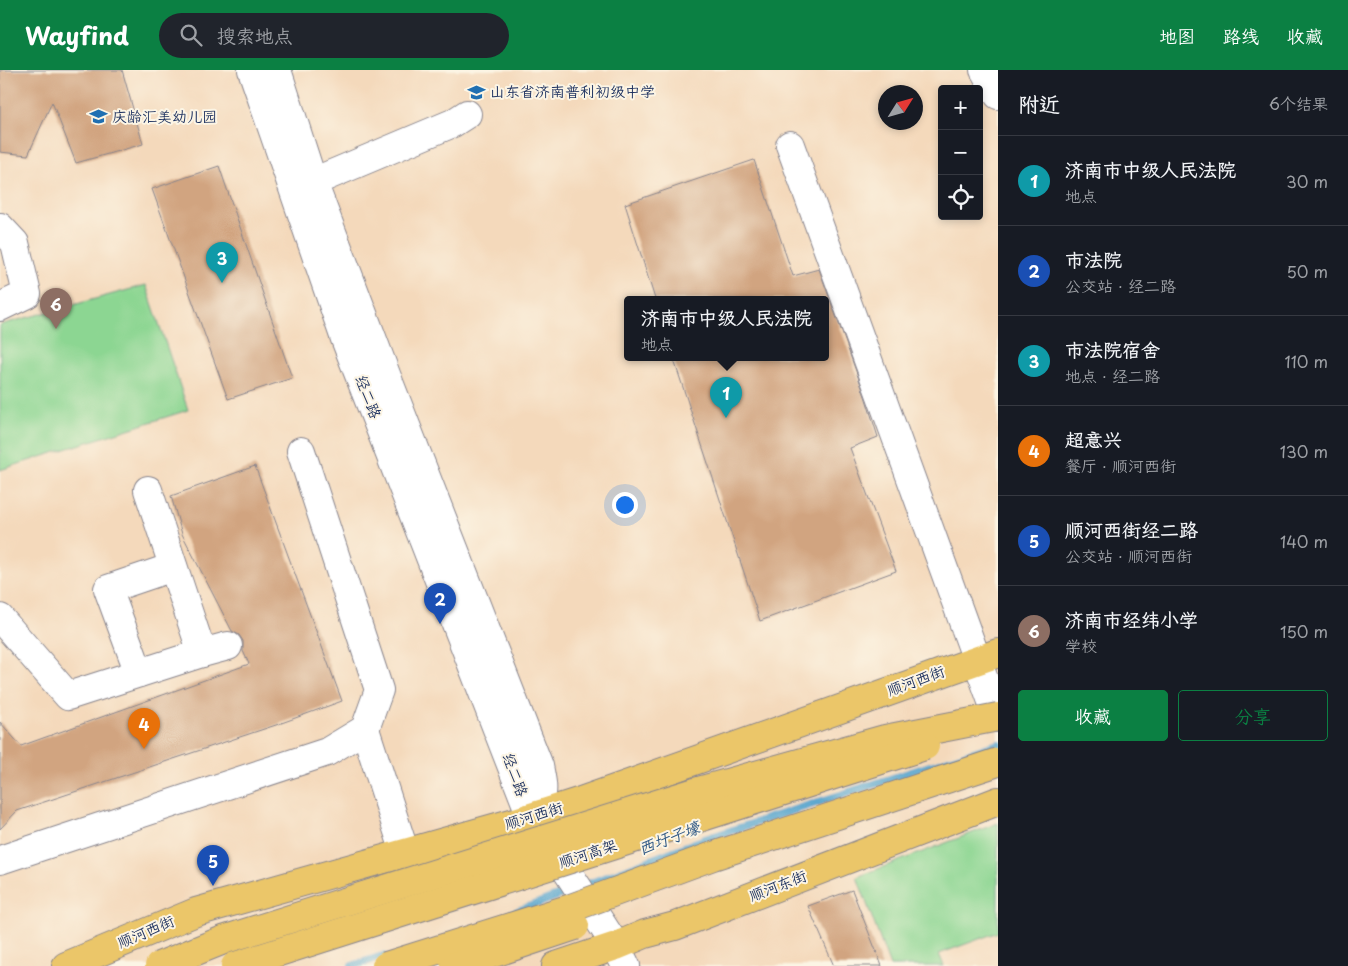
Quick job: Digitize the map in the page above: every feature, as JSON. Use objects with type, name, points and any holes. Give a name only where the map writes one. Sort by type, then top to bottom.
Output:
[{"type":"main road","name":"顺河西街","points":[[66,966],[196,912],[581,802],[988,656]]},
{"type":"main road","points":[[159,966],[226,939],[695,792],[885,739],[998,718]]},
{"type":"main road","name":"顺河高架","points":[[235,966],[998,718]]},
{"type":"main road","points":[[386,966],[571,908],[713,856],[998,763]]},
{"type":"main road","points":[[455,966],[786,851],[998,763]]},
{"type":"main road","name":"顺河东街","points":[[556,966],[621,956],[645,934],[675,926],[998,802]]},
{"type":"street","name":"经二路","points":[[252,70],[345,339],[531,816]]},
{"type":"street","name":"经二路","points":[[277,70],[313,182],[539,766],[543,787],[542,799],[531,816]]},
{"type":"street","points":[[984,70],[998,95]]},
{"type":"street","points":[[313,182],[453,123],[467,114]]},
{"type":"street","points":[[790,145],[988,656],[998,718]]},
{"type":"street","points":[[0,227],[15,243],[27,294],[0,307]]},
{"type":"street","points":[[301,452],[379,690],[365,729],[405,853]]},
{"type":"street","points":[[148,490],[202,653]]},
{"type":"street","points":[[138,673],[108,589],[173,567]]},
{"type":"street","points":[[0,618],[68,696],[228,646]]},
{"type":"street","points":[[0,860],[328,752],[365,729]]},
{"type":"street","points":[[531,816],[621,956],[636,966]]},
{"type":"green space","points":[[146,285],[188,410],[0,470],[0,325]]},
{"type":"green space","points":[[998,823],[998,932],[939,954],[944,966],[890,966],[857,877]]},
{"type":"building","points":[[0,70],[122,70],[143,144],[76,163],[52,102],[28,155],[0,152]]},
{"type":"building","points":[[754,160],[793,276],[819,269],[829,296],[654,296],[625,204]]},
{"type":"building","points":[[219,166],[292,378],[228,399],[152,189]]},
{"type":"building","points":[[829,297],[878,437],[850,448],[896,571],[760,621],[674,361],[829,361]]},
{"type":"building","points":[[255,466],[342,701],[276,725],[17,811],[0,829],[0,722],[21,746],[249,664],[243,651],[243,641],[239,635],[232,631],[182,534],[171,496]]},
{"type":"building","points":[[852,890],[882,966],[834,966],[808,906]]},
{"type":"waterway","name":"西圩子壕","points":[[513,913],[705,839],[998,744]]},
{"type":"waterway","name":"西圩子壕","points":[[352,966],[383,956]]},
{"type":"place","name":"山东省济南普利初级中学","points":[[476,92]]},
{"type":"place","name":"庆龄汇美幼儿园","points":[[98,117]]},
{"type":"place","name":"市法院宿舍","points":[[222,283]]},
{"type":"place","name":"济南市经纬小学","points":[[56,329]]},
{"type":"place","name":"济南市中级人民法院","points":[[726,418]]},
{"type":"place","name":"市法院","points":[[440,624]]},
{"type":"place","name":"超意兴","points":[[144,749]]},
{"type":"place","name":"顺河西街经二路","points":[[213,886]]}]
